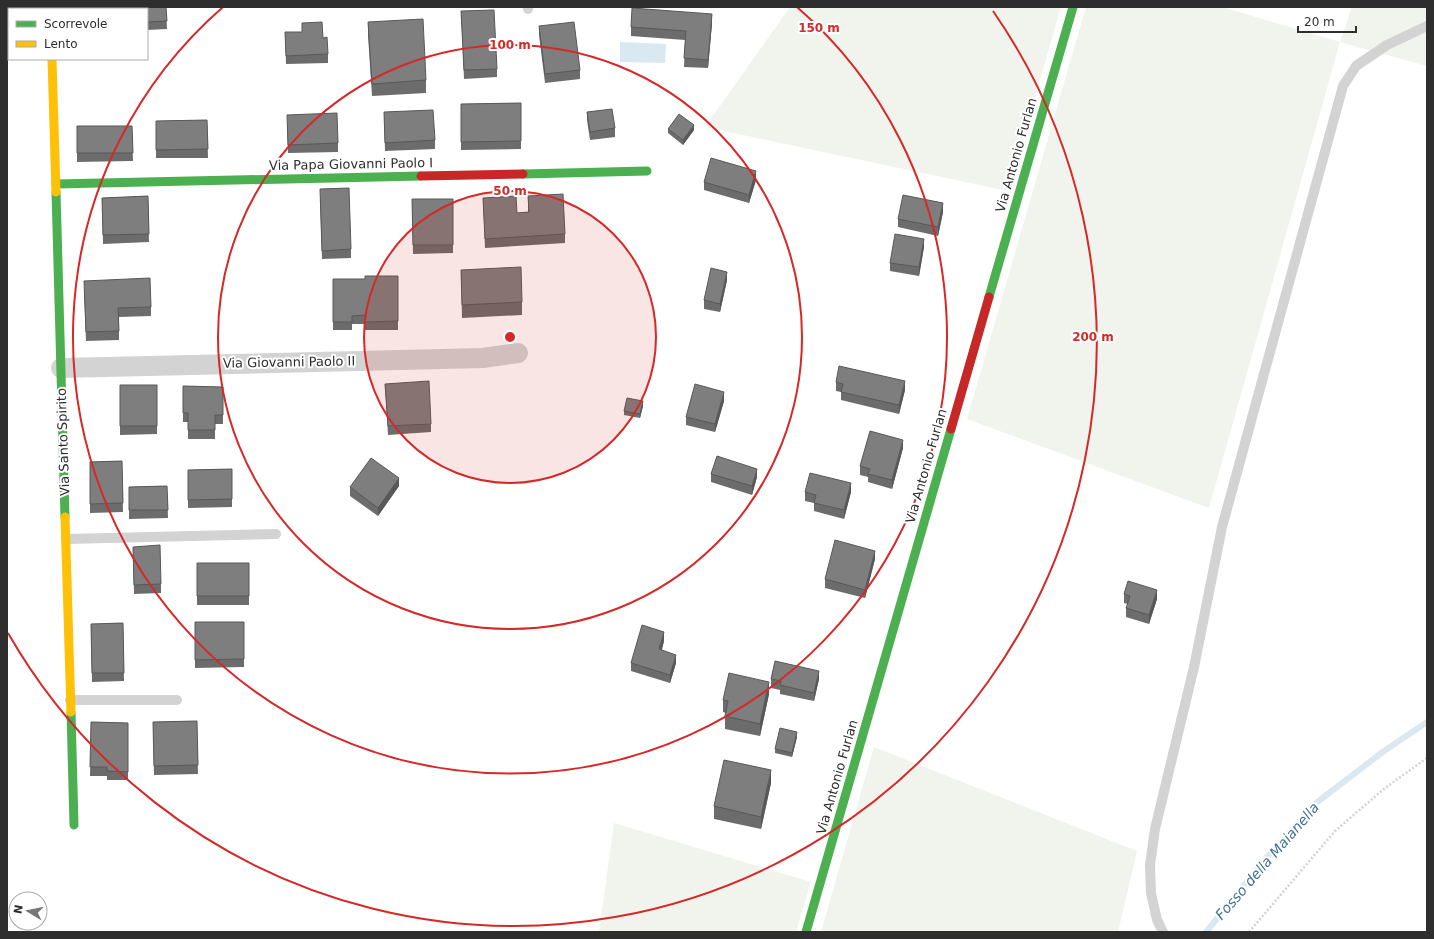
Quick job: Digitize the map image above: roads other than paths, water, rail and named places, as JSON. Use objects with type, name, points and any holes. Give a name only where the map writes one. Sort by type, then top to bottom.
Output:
[{"type":"street","name":"Via Antonio Furlan","points":[[806,932],[1072,7]]},
{"type":"street","name":"Via Santo Spirito","points":[[52,60],[74,825]]},
{"type":"street","name":"Via Papa Giovanni Paolo I","points":[[56,184],[647,171]]},
{"type":"street","name":"Via Giovanni Paolo II","points":[[61,368],[483,358],[518,353]]},
{"type":"lane","points":[[1163,932],[1157,920],[1151,893],[1150,865],[1155,829],[1194,667],[1222,527],[1343,86],[1356,66],[1387,45],[1427,26]]},
{"type":"lane","points":[[66,539],[276,534]]},
{"type":"lane","points":[[70,700],[177,700]]},
{"type":"waterway","name":"Fosso della Maianella","points":[[1206,932],[1267,857],[1316,803],[1384,751],[1427,722]]}]
